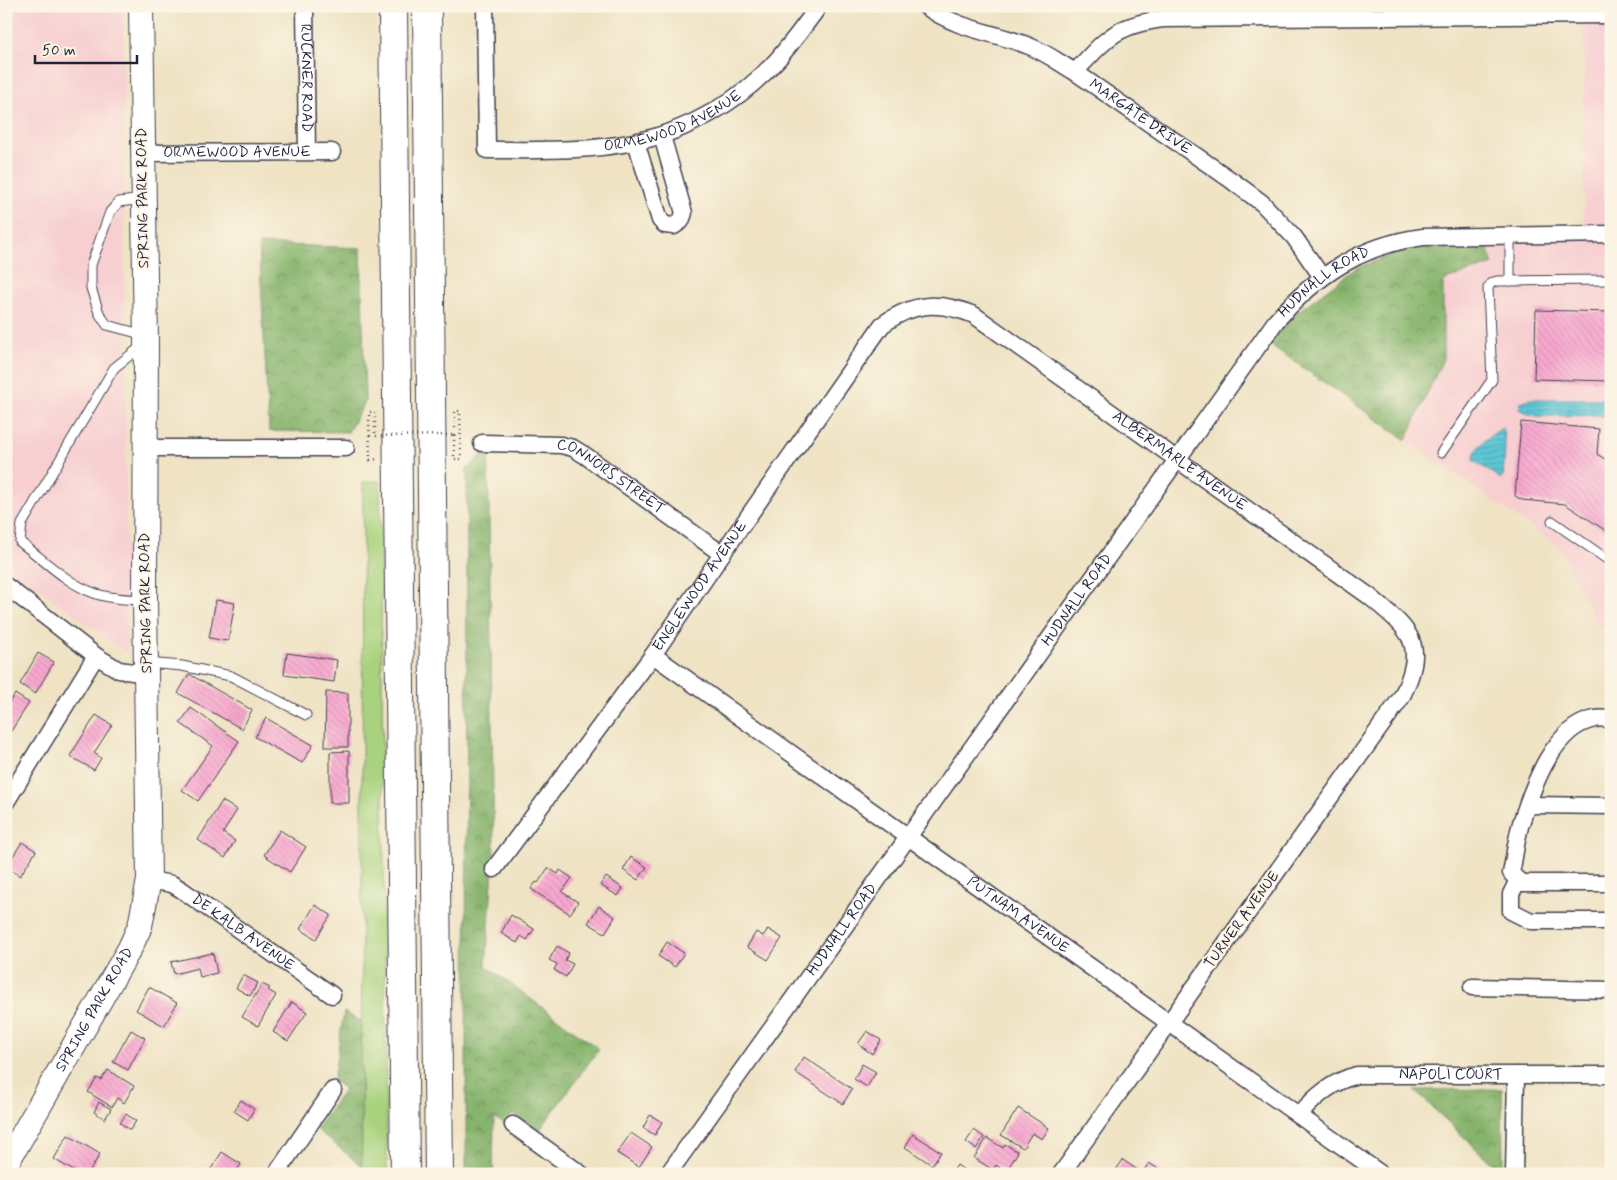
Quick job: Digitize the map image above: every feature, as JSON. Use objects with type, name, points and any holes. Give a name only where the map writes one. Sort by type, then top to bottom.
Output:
[{"type":"highway","points":[[393,6],[405,1174]]},
{"type":"highway","points":[[427,6],[439,1174]]},
{"type":"main road","name":"SPRING PARK ROAD","points":[[6,1164],[130,948],[140,926],[149,880],[144,448],[146,339],[141,6]]},
{"type":"street","name":"RUCKNER ROAD","points":[[305,6],[307,151]]},
{"type":"street","name":"ORMEWOOD AVENUE","points":[[486,6],[487,150],[579,149],[636,142],[662,136],[710,113],[731,100],[757,79],[781,55],[819,6]]},
{"type":"street","name":"MARGATE DRIVE","points":[[925,6],[960,26],[1029,46],[1075,72],[1231,180],[1262,204],[1294,237],[1322,277]]},
{"type":"street","points":[[1075,72],[1106,39],[1143,21],[1163,19],[1579,11],[1611,15]]},
{"type":"street","points":[[636,142],[660,220],[665,225],[674,226],[682,221],[684,213],[662,136]]},
{"type":"street","name":"ORMEWOOD AVENUE","points":[[142,153],[332,152]]},
{"type":"street","name":"HUDNALL ROAD","points":[[668,1174],[1276,321],[1292,303],[1322,277],[1362,254],[1402,240],[1423,237],[1611,234]]},
{"type":"street","name":"ALBERMARLE AVENUE","points":[[910,309],[922,306],[939,306],[959,309],[974,315],[1369,596],[1401,622],[1410,635],[1414,646],[1415,662]]},
{"type":"street","name":"ENGLEWOOD AVENUE","points":[[494,869],[653,655],[882,325],[894,316],[910,309]]},
{"type":"street","name":"CONNORS STREET","points":[[482,443],[560,445],[573,448],[722,554]]},
{"type":"street","points":[[144,448],[346,448]]},
{"type":"street","points":[[6,586],[96,656],[119,670],[147,669]]},
{"type":"street","name":"PUTNAM AVENUE","points":[[653,655],[1300,1114],[1381,1174]]},
{"type":"street","points":[[6,802],[96,656]]},
{"type":"street","name":"TURNER AVENUE","points":[[1061,1174],[1401,698],[1415,662]]},
{"type":"street","points":[[1611,719],[1596,719],[1574,728],[1556,746],[1540,774],[1521,821],[1511,873],[1520,883],[1611,883]]},
{"type":"street","points":[[1528,805],[1611,806]]},
{"type":"street","name":"DE KALB AVENUE","points":[[149,880],[172,884],[182,890],[332,995]]},
{"type":"street","points":[[1518,880],[1511,894],[1511,911],[1531,921],[1611,921]]},
{"type":"street","points":[[1472,987],[1611,990]]},
{"type":"street","name":"NAPOLI COURT","points":[[1300,1114],[1323,1090],[1357,1075],[1516,1075],[1514,1174]]},
{"type":"street","points":[[1516,1075],[1611,1075]]},
{"type":"street","points":[[276,1174],[333,1090]]},
{"type":"street","points":[[513,1125],[580,1174]]},
{"type":"lane","points":[[143,199],[119,202],[110,212],[91,265],[91,288],[99,312],[107,325],[146,339],[114,368],[22,524],[20,542],[71,582],[93,593],[114,598],[145,600]]},
{"type":"lane","points":[[1510,236],[1510,281]]},
{"type":"lane","points":[[1441,454],[1492,380],[1488,288],[1491,283],[1497,280],[1611,280]]},
{"type":"lane","points":[[1552,521],[1611,562]]},
{"type":"lane","points":[[147,669],[182,666],[231,676],[306,716]]},
{"type":"path","points":[[455,411],[460,411],[461,459],[454,459],[455,433],[455,411]]},
{"type":"path","points":[[376,444],[375,412],[369,412],[370,460],[377,460],[376,452]]},
{"type":"path","points":[[376,434],[455,433]]},
{"type":"shaded area","points":[[6,6],[123,6],[127,653],[12,570],[6,552]]},
{"type":"shaded area","points":[[1584,21],[1611,21],[1611,227],[1584,228]]},
{"type":"shaded area","points":[[1539,239],[1611,239],[1611,629],[1600,629],[1559,547],[1406,440],[1442,361],[1443,281],[1492,264],[1486,245]]},
{"type":"green space","points":[[259,244],[361,248],[365,402],[348,432],[269,431]]},
{"type":"green space","points":[[1486,245],[1493,264],[1443,281],[1443,359],[1406,440],[1268,343],[1301,309],[1355,269],[1408,248]]},
{"type":"green space","points":[[488,449],[494,854],[486,966],[599,1049],[538,1132],[513,1114],[505,1125],[494,1117],[493,1174],[466,1174],[467,469]]},
{"type":"green space","points":[[380,481],[387,1174],[361,1174],[363,482]]},
{"type":"green space","points":[[344,1012],[361,1021],[362,1166],[316,1129],[345,1089],[333,1081]]},
{"type":"green space","points":[[1502,1089],[1503,1174],[1414,1090]]},
{"type":"water","points":[[1528,399],[1611,399],[1611,418],[1597,415],[1538,416],[1529,414],[1519,409],[1520,403]]},
{"type":"water","points":[[1502,428],[1504,430],[1505,447],[1503,477],[1501,479],[1473,460],[1480,446]]},
{"type":"building","points":[[1536,310],[1611,312],[1611,381],[1534,379]]},
{"type":"building","points":[[1521,422],[1599,429],[1597,454],[1611,463],[1611,534],[1565,504],[1522,500],[1515,496]]},
{"type":"building","points":[[216,600],[235,603],[228,641],[209,638]]},
{"type":"building","points":[[38,653],[54,662],[35,694],[20,684]]},
{"type":"building","points":[[287,653],[337,660],[334,682],[284,675]]},
{"type":"building","points":[[189,674],[252,710],[242,729],[178,693]]},
{"type":"building","points":[[326,692],[348,693],[348,747],[325,747]]},
{"type":"building","points":[[15,694],[29,703],[6,739],[6,707]]},
{"type":"building","points":[[191,708],[239,741],[198,801],[182,790],[213,746],[180,723]]},
{"type":"building","points":[[96,715],[112,725],[94,753],[101,758],[94,770],[70,756]]},
{"type":"building","points":[[266,718],[313,745],[302,763],[255,737]]},
{"type":"building","points":[[349,751],[349,803],[330,803],[330,752]]},
{"type":"building","points":[[222,801],[237,810],[223,833],[235,841],[225,858],[198,840]]},
{"type":"building","points":[[280,830],[306,847],[290,872],[264,855]]},
{"type":"building","points":[[22,842],[36,851],[20,876],[6,867]]},
{"type":"building","points":[[631,857],[647,867],[638,880],[623,870]]},
{"type":"building","points":[[548,868],[558,874],[560,870],[572,878],[562,892],[578,902],[570,914],[531,889],[536,882],[538,883]]},
{"type":"building","points":[[606,877],[623,888],[618,896],[600,885]]},
{"type":"building","points":[[315,905],[331,915],[316,939],[300,929]]},
{"type":"building","points":[[599,906],[615,917],[605,933],[588,923]]},
{"type":"building","points":[[511,915],[534,929],[527,940],[521,936],[517,943],[501,933]]},
{"type":"building","points":[[768,929],[782,938],[768,960],[747,947],[756,932],[763,936]]},
{"type":"building","points":[[667,942],[684,953],[675,967],[658,956]]},
{"type":"building","points":[[557,946],[569,953],[565,960],[573,964],[566,977],[554,970],[557,964],[549,960]]},
{"type":"building","points":[[213,953],[217,973],[200,977],[198,968],[174,974],[171,962]]},
{"type":"building","points":[[243,975],[258,983],[250,996],[236,988]]},
{"type":"building","points":[[262,984],[270,988],[268,990],[276,995],[258,1026],[242,1017]]},
{"type":"building","points":[[149,987],[177,1003],[164,1026],[136,1010]]},
{"type":"building","points":[[292,1002],[307,1012],[288,1041],[273,1032]]},
{"type":"building","points":[[131,1030],[145,1038],[128,1070],[113,1062]]},
{"type":"building","points":[[867,1031],[881,1040],[872,1054],[858,1044]]},
{"type":"building","points":[[804,1057],[852,1089],[843,1104],[795,1072]]},
{"type":"building","points":[[862,1064],[876,1072],[867,1087],[854,1079]]},
{"type":"building","points":[[108,1070],[134,1086],[124,1103],[117,1098],[112,1107],[88,1092],[97,1078],[101,1080]]},
{"type":"building","points":[[241,1100],[254,1109],[248,1120],[234,1111]]},
{"type":"building","points":[[99,1102],[111,1109],[105,1119],[94,1112]]},
{"type":"building","points":[[1018,1108],[1049,1128],[1042,1139],[1032,1133],[1023,1148],[1001,1135]]},
{"type":"building","points":[[126,1114],[136,1121],[130,1130],[120,1123]]},
{"type":"building","points":[[650,1115],[662,1122],[655,1135],[643,1128]]},
{"type":"building","points":[[974,1130],[984,1137],[976,1149],[966,1142]]},
{"type":"building","points":[[631,1133],[652,1147],[639,1167],[617,1153]]},
{"type":"building","points":[[913,1134],[941,1152],[932,1165],[905,1147]]},
{"type":"building","points":[[68,1135],[100,1154],[88,1174],[79,1174],[54,1159]]},
{"type":"building","points":[[987,1138],[1003,1148],[1005,1144],[1018,1152],[1006,1172],[996,1165],[993,1170],[974,1158]]},
{"type":"building","points":[[222,1152],[241,1164],[235,1174],[212,1174],[209,1172]]},
{"type":"building","points":[[1123,1160],[1142,1173],[1149,1163],[1163,1172],[1162,1174],[1113,1174]]},
{"type":"building","points":[[957,1165],[970,1174],[952,1173]]}]
